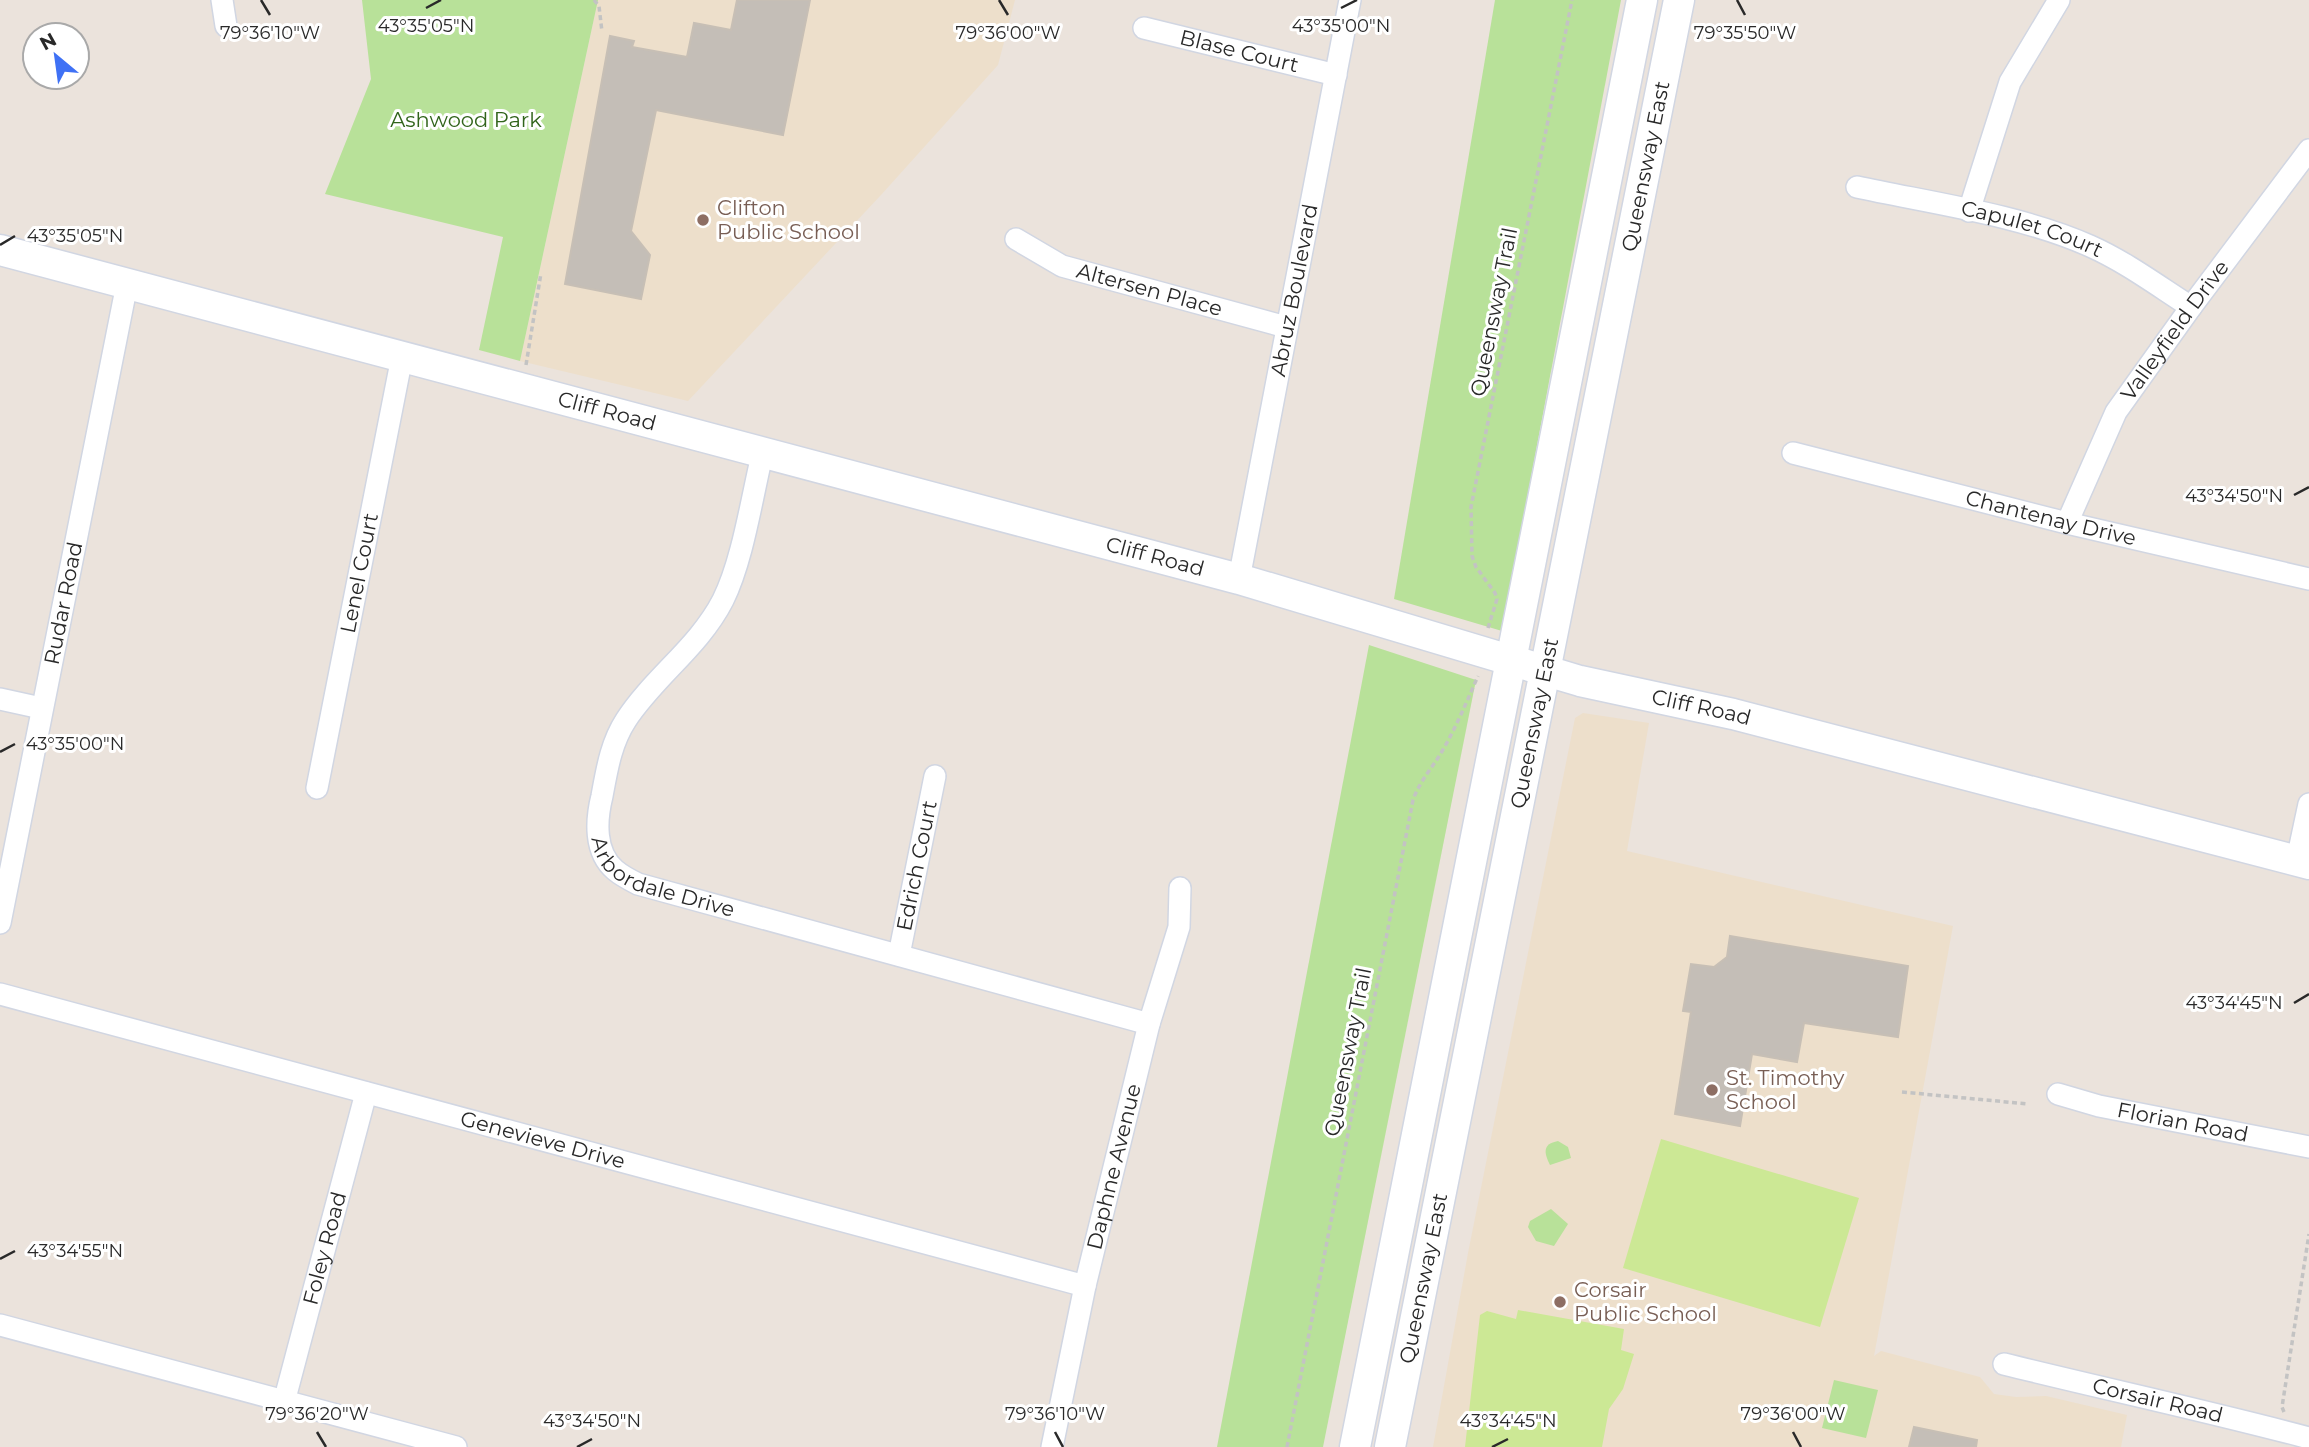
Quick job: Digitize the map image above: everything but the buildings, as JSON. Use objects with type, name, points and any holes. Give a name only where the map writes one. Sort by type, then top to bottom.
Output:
[{"type":"main road","name":"Queensway East","points":[[1355,1447],[1642,0]]},
{"type":"main road","name":"Queensway East","points":[[1390,1447],[1679,0]]},
{"type":"main road","name":"Cliff Road","points":[[0,250],[1239,579],[1545,672],[1732,714],[2303,862]]},
{"type":"street","points":[[222,0],[226,26]]},
{"type":"street","name":"Abruz Boulevard","points":[[1239,579],[1350,0]]},
{"type":"street","points":[[1969,211],[2010,82],[2059,0]]},
{"type":"street","name":"Blase Court","points":[[1144,28],[1336,75]]},
{"type":"street","name":"Valleyfield Drive","points":[[2067,523],[2116,412],[2190,307],[2309,150]]},
{"type":"street","name":"Capulet Court","points":[[1857,187],[2046,230],[2090,246],[2190,307]]},
{"type":"street","name":"Altersen Place","points":[[1016,239],[1062,265],[1286,327]]},
{"type":"street","name":"Rudar Road","points":[[0,923],[127,284]]},
{"type":"street","name":"Lenel Court","points":[[317,788],[402,357]]},
{"type":"street","name":"Arbordale Drive","points":[[763,451],[734,573],[722,601],[703,631],[643,696],[625,721],[613,746],[598,809],[598,839],[605,859],[615,871],[638,884],[1149,1024]]},
{"type":"street","name":"Chantenay Drive","points":[[1793,453],[2067,523],[2309,579]]},
{"type":"street","points":[[0,699],[41,708]]},
{"type":"street","name":"Edrich Court","points":[[899,955],[935,776]]},
{"type":"street","points":[[2303,862],[2309,804]]},
{"type":"street","name":"Daphne Avenue","points":[[1052,1447],[1085,1286],[1149,1024],[1179,927],[1181,888]]},
{"type":"street","name":"Genevieve Drive","points":[[0,994],[1085,1286]]},
{"type":"street","name":"Foley Road","points":[[284,1402],[366,1093]]},
{"type":"street","name":"Florian Road","points":[[2058,1094],[2099,1106],[2309,1147]]},
{"type":"street","points":[[0,1325],[456,1447]]},
{"type":"street","name":"Corsair Road","points":[[2004,1364],[2268,1437],[2301,1435]]},
{"type":"path","points":[[594,0],[598,6],[601,32]]},
{"type":"path","name":"Queensway Trail","points":[[1490,623],[1497,598],[1476,567],[1472,556],[1471,507],[1572,0]]},
{"type":"path","points":[[521,388],[541,274]]},
{"type":"path","name":"Queensway Trail","points":[[1287,1447],[1413,800],[1417,788],[1442,751],[1462,714],[1478,677]]},
{"type":"path","points":[[1902,1092],[2028,1104]]},
{"type":"path","points":[[2301,1435],[2282,1407],[2309,1234]]},
{"type":"shaded area","name":"Clifton Public School","points":[[598,0],[1015,0],[998,65],[881,195],[688,401],[520,361]]},
{"type":"shaded area","name":"St. Timothy School","points":[[1583,713],[1649,723],[1627,851],[1953,926],[1874,1356],[1881,1351],[1980,1377],[1994,1394],[2016,1397],[2046,1396],[2127,1415],[2121,1447],[1433,1447],[1468,1253],[1575,718]]},
{"type":"green space","name":"Ashwood Park","points":[[362,0],[598,0],[520,361],[479,350],[503,237],[325,194],[371,79]]},
{"type":"green space","points":[[1495,0],[1621,0],[1502,631],[1394,599]]},
{"type":"green space","points":[[1369,645],[1476,680],[1323,1447],[1217,1447]]},
{"type":"green space","points":[[1661,1139],[1859,1198],[1820,1327],[1623,1268]]},
{"type":"green space","points":[[1558,1141],[1568,1147],[1571,1158],[1550,1165],[1546,1157],[1547,1147]]},
{"type":"green space","points":[[1551,1209],[1568,1224],[1554,1246],[1536,1241],[1528,1227],[1530,1221]]},
{"type":"green space","points":[[1518,1310],[1624,1329],[1621,1350],[1634,1354],[1623,1389],[1609,1409],[1602,1447],[1465,1447],[1480,1315],[1487,1311],[1516,1319]]},
{"type":"green space","points":[[1834,1380],[1878,1390],[1866,1438],[1822,1428]]},
{"type":"place","name":"Clifton Public School","points":[[703,220]]},
{"type":"place","name":"St. Timothy School","points":[[1712,1090]]},
{"type":"place","name":"Corsair Public School","points":[[1560,1302]]}]
